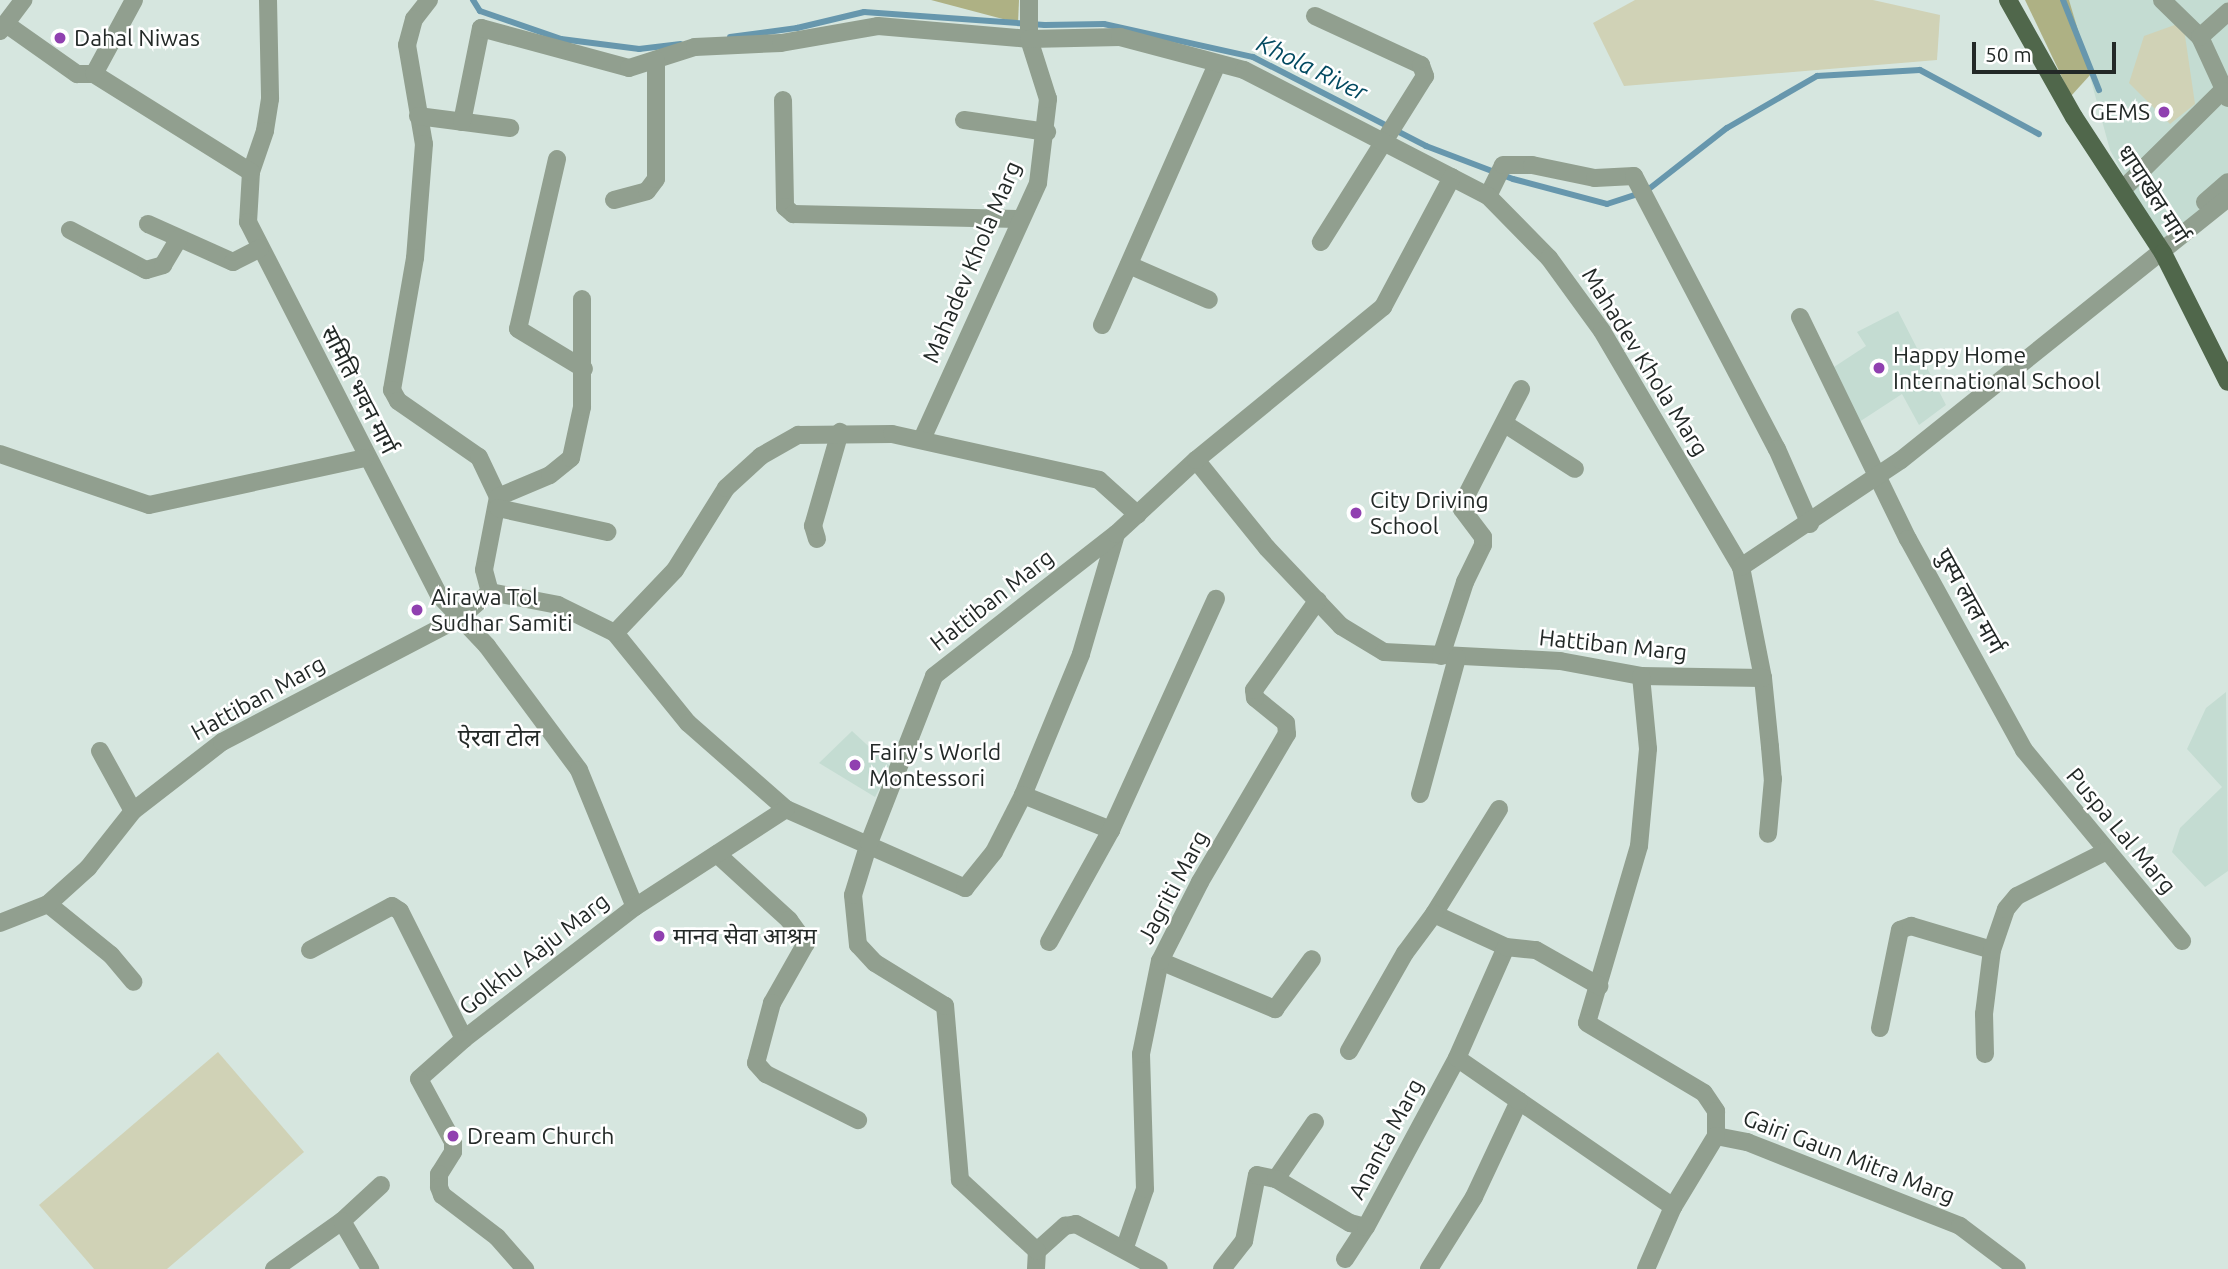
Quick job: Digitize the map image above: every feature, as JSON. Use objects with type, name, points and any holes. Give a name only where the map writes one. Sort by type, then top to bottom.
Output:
[{"type":"main road","name":"धापाखेल मार्ग","points":[[2008,0],[2074,117],[2163,253],[2228,382]]},
{"type":"street","points":[[23,0],[3,27],[77,74],[94,74],[251,172]]},
{"type":"street","points":[[94,74],[134,0]]},
{"type":"street","name":"समिति भवन मार्ग","points":[[268,0],[270,99],[265,131],[251,172],[248,222],[365,458],[439,595],[461,617],[579,770],[635,907]]},
{"type":"street","points":[[429,0],[415,19],[407,45],[424,144],[415,258],[392,390],[398,401],[479,457],[498,503],[484,570],[490,592],[558,606],[615,633],[688,723],[786,809],[869,843],[965,888],[994,852],[1023,795],[1081,654],[1116,534]]},
{"type":"street","points":[[2122,190],[2225,94],[2200,37],[2162,0]]},
{"type":"street","points":[[462,121],[481,28],[600,64],[629,68],[695,47],[781,43],[878,26],[1029,34],[1029,1]]},
{"type":"street","points":[[2200,37],[2228,12]]},
{"type":"street","points":[[1315,16],[1424,70],[1425,76],[1321,242]]},
{"type":"street","name":"Mahadev Khola Marg","points":[[922,439],[1038,183],[1047,132],[1048,99],[1029,34],[1120,37],[1244,70],[1316,111],[1389,131],[1452,177],[1495,181],[1602,331],[1741,567]]},
{"type":"street","points":[[614,200],[647,191],[656,179],[656,60]]},
{"type":"street","points":[[1102,325],[1217,64]]},
{"type":"street","points":[[783,100],[785,207],[793,214],[1021,219]]},
{"type":"street","points":[[418,116],[510,128]]},
{"type":"street","points":[[964,120],[1047,132]]},
{"type":"street","points":[[557,159],[518,329],[584,369]]},
{"type":"street","points":[[1495,181],[1532,165],[1595,178],[1623,173],[1634,176],[1777,449],[1810,524]]},
{"type":"street","name":"Hattiban Marg","points":[[1037,1260],[960,1180],[945,1006],[875,963],[858,945],[853,895],[869,843],[934,676],[1116,534],[1196,460],[1383,307],[1452,177]]},
{"type":"street","points":[[2163,253],[2197,209],[2228,183]]},
{"type":"street","points":[[1768,834],[1773,779],[1763,678],[1741,567],[1810,524],[1877,474],[2163,253],[2228,198]]},
{"type":"street","points":[[148,224],[233,262],[260,248]]},
{"type":"street","points":[[70,230],[146,270],[163,265],[178,238]]},
{"type":"street","points":[[1129,265],[1209,300]]},
{"type":"street","points":[[498,503],[551,475],[570,458],[582,407],[582,299]]},
{"type":"street","name":"पुस्प लाल मार्ग","points":[[1800,317],[1877,474],[2024,750]]},
{"type":"street","points":[[1420,794],[1465,582],[1483,545],[1483,537],[1462,509],[1463,502],[1506,424],[1521,389]]},
{"type":"street","points":[[1506,424],[1575,469]]},
{"type":"street","points":[[817,539],[813,526],[840,432]]},
{"type":"street","points":[[615,633],[675,570],[726,488],[761,456],[798,435],[840,432],[922,439],[1099,480],[1139,515]]},
{"type":"street","points":[[0,454],[149,505],[365,458]]},
{"type":"street","name":"Hattiban Marg","points":[[1196,460],[1267,548],[1341,626],[1366,645],[1384,652],[1560,662],[1641,677],[1763,678]]},
{"type":"street","points":[[498,503],[607,532]]},
{"type":"street","name":"Hattiban Marg","points":[[0,923],[48,904],[88,868],[133,811],[222,742],[461,617],[490,592]]},
{"type":"street","points":[[1049,942],[1111,830],[1216,599]]},
{"type":"street","name":"Jagriti Marg","points":[[1125,1247],[1145,1189],[1141,1054],[1160,961],[1289,728],[1254,694],[1318,600]]},
{"type":"street","points":[[1641,677],[1648,749],[1646,795],[1639,846],[1587,1023],[1704,1093],[1716,1111],[1716,1136]]},
{"type":"street","name":"Puspa Lal Marg","points":[[2024,750],[2182,941]]},
{"type":"street","points":[[100,751],[133,811]]},
{"type":"street","points":[[1023,795],[1111,830]]},
{"type":"street","points":[[635,907],[786,809]]},
{"type":"street","points":[[1349,1051],[1405,953],[1434,914],[1499,809]]},
{"type":"street","points":[[1985,1054],[1984,1014],[1992,950],[2006,909],[2017,896],[2107,851]]},
{"type":"street","points":[[717,854],[789,920],[806,943],[772,1003],[756,1063],[766,1074],[858,1120]]},
{"type":"street","points":[[48,904],[111,955],[134,982]]},
{"type":"street","name":"Golkhu Aaju Marg","points":[[310,950],[392,906],[400,911],[464,1039]]},
{"type":"street","name":"Golkhu Aaju Marg","points":[[525,1269],[497,1237],[442,1195],[439,1174],[453,1152],[453,1142],[419,1079],[464,1039],[635,907]]},
{"type":"street","points":[[1434,914],[1506,947],[1536,950],[1599,986]]},
{"type":"street","points":[[1880,1028],[1900,930],[1912,926],[1992,950]]},
{"type":"street","name":"Ananta Marg","points":[[1276,1179],[1350,1223],[1366,1227],[1457,1058],[1506,947]]},
{"type":"street","points":[[1160,961],[1275,1009],[1312,959]]},
{"type":"street","points":[[1457,1058],[1673,1207]]},
{"type":"street","points":[[1429,1269],[1474,1196],[1519,1101]]},
{"type":"street","points":[[1226,1268],[1244,1241],[1254,1178],[1263,1174],[1276,1179],[1315,1122]]},
{"type":"street","name":"Gairi Gaun Mitra Marg","points":[[1646,1269],[1673,1207],[1716,1136],[1747,1142],[1951,1222],[2017,1269]]},
{"type":"street","points":[[274,1269],[342,1221],[381,1185]]},
{"type":"street","points":[[342,1221],[370,1269]]},
{"type":"street","points":[[1037,1260],[1065,1226],[1076,1224],[1125,1247],[1158,1269]]},
{"type":"street","points":[[1345,1259],[1366,1227]]},
{"type":"shaded area","points":[[1635,0],[1873,0],[1940,15],[1937,60],[1624,86],[1593,23]]},
{"type":"shaded area","name":"GEMS","points":[[2069,0],[2228,0],[2228,197],[2162,245],[2110,150]]},
{"type":"shaded area","points":[[2183,22],[2195,104],[2170,124],[2129,83],[2144,36]]},
{"type":"shaded area","name":"Happy Home International School","points":[[1898,311],[1946,405],[1919,425],[1902,394],[1853,426],[1834,367],[1866,346],[1857,332]]},
{"type":"shaded area","points":[[2226,692],[2228,871],[2205,887],[2172,852],[2180,828],[2222,787],[2187,749],[2206,708]]},
{"type":"shaded area","name":"Fairy's World Montessori","points":[[852,731],[891,767],[875,797],[819,763]]},
{"type":"shaded area","points":[[218,1052],[304,1152],[167,1269],[94,1269],[39,1205]]},
{"type":"green space","points":[[931,0],[1019,0],[1018,23]]},
{"type":"green space","points":[[2025,0],[2069,0],[2091,74],[2071,96]]},
{"type":"waterway","name":"Khola River","points":[[473,0],[480,11],[561,39],[639,49],[681,44]]},
{"type":"waterway","name":"Khola River","points":[[2063,0],[2099,90]]},
{"type":"waterway","name":"Khola River","points":[[730,37],[797,28],[864,12],[1045,25],[1104,24],[1253,57],[1426,146],[1513,179],[1607,204],[1645,192],[1727,128],[1817,76],[1920,70],[2039,134]]},
{"type":"place","name":"Dahal Niwas","points":[[60,38]]},
{"type":"place","name":"GEMS","points":[[2164,112]]},
{"type":"place","name":"Happy Home International School","points":[[1879,368]]},
{"type":"place","name":"City Driving School","points":[[1356,513]]},
{"type":"place","name":"Airawa Tol Sudhar Samiti","points":[[417,610]]},
{"type":"place","name":"Fairy's World Montessori","points":[[855,765]]},
{"type":"place","name":"मानव सेवा आश्रम","points":[[659,936]]},
{"type":"place","name":"Dream Church","points":[[453,1136]]},
{"type":"district","name":"ऐरवा टोल","points":[[499,738]]}]
